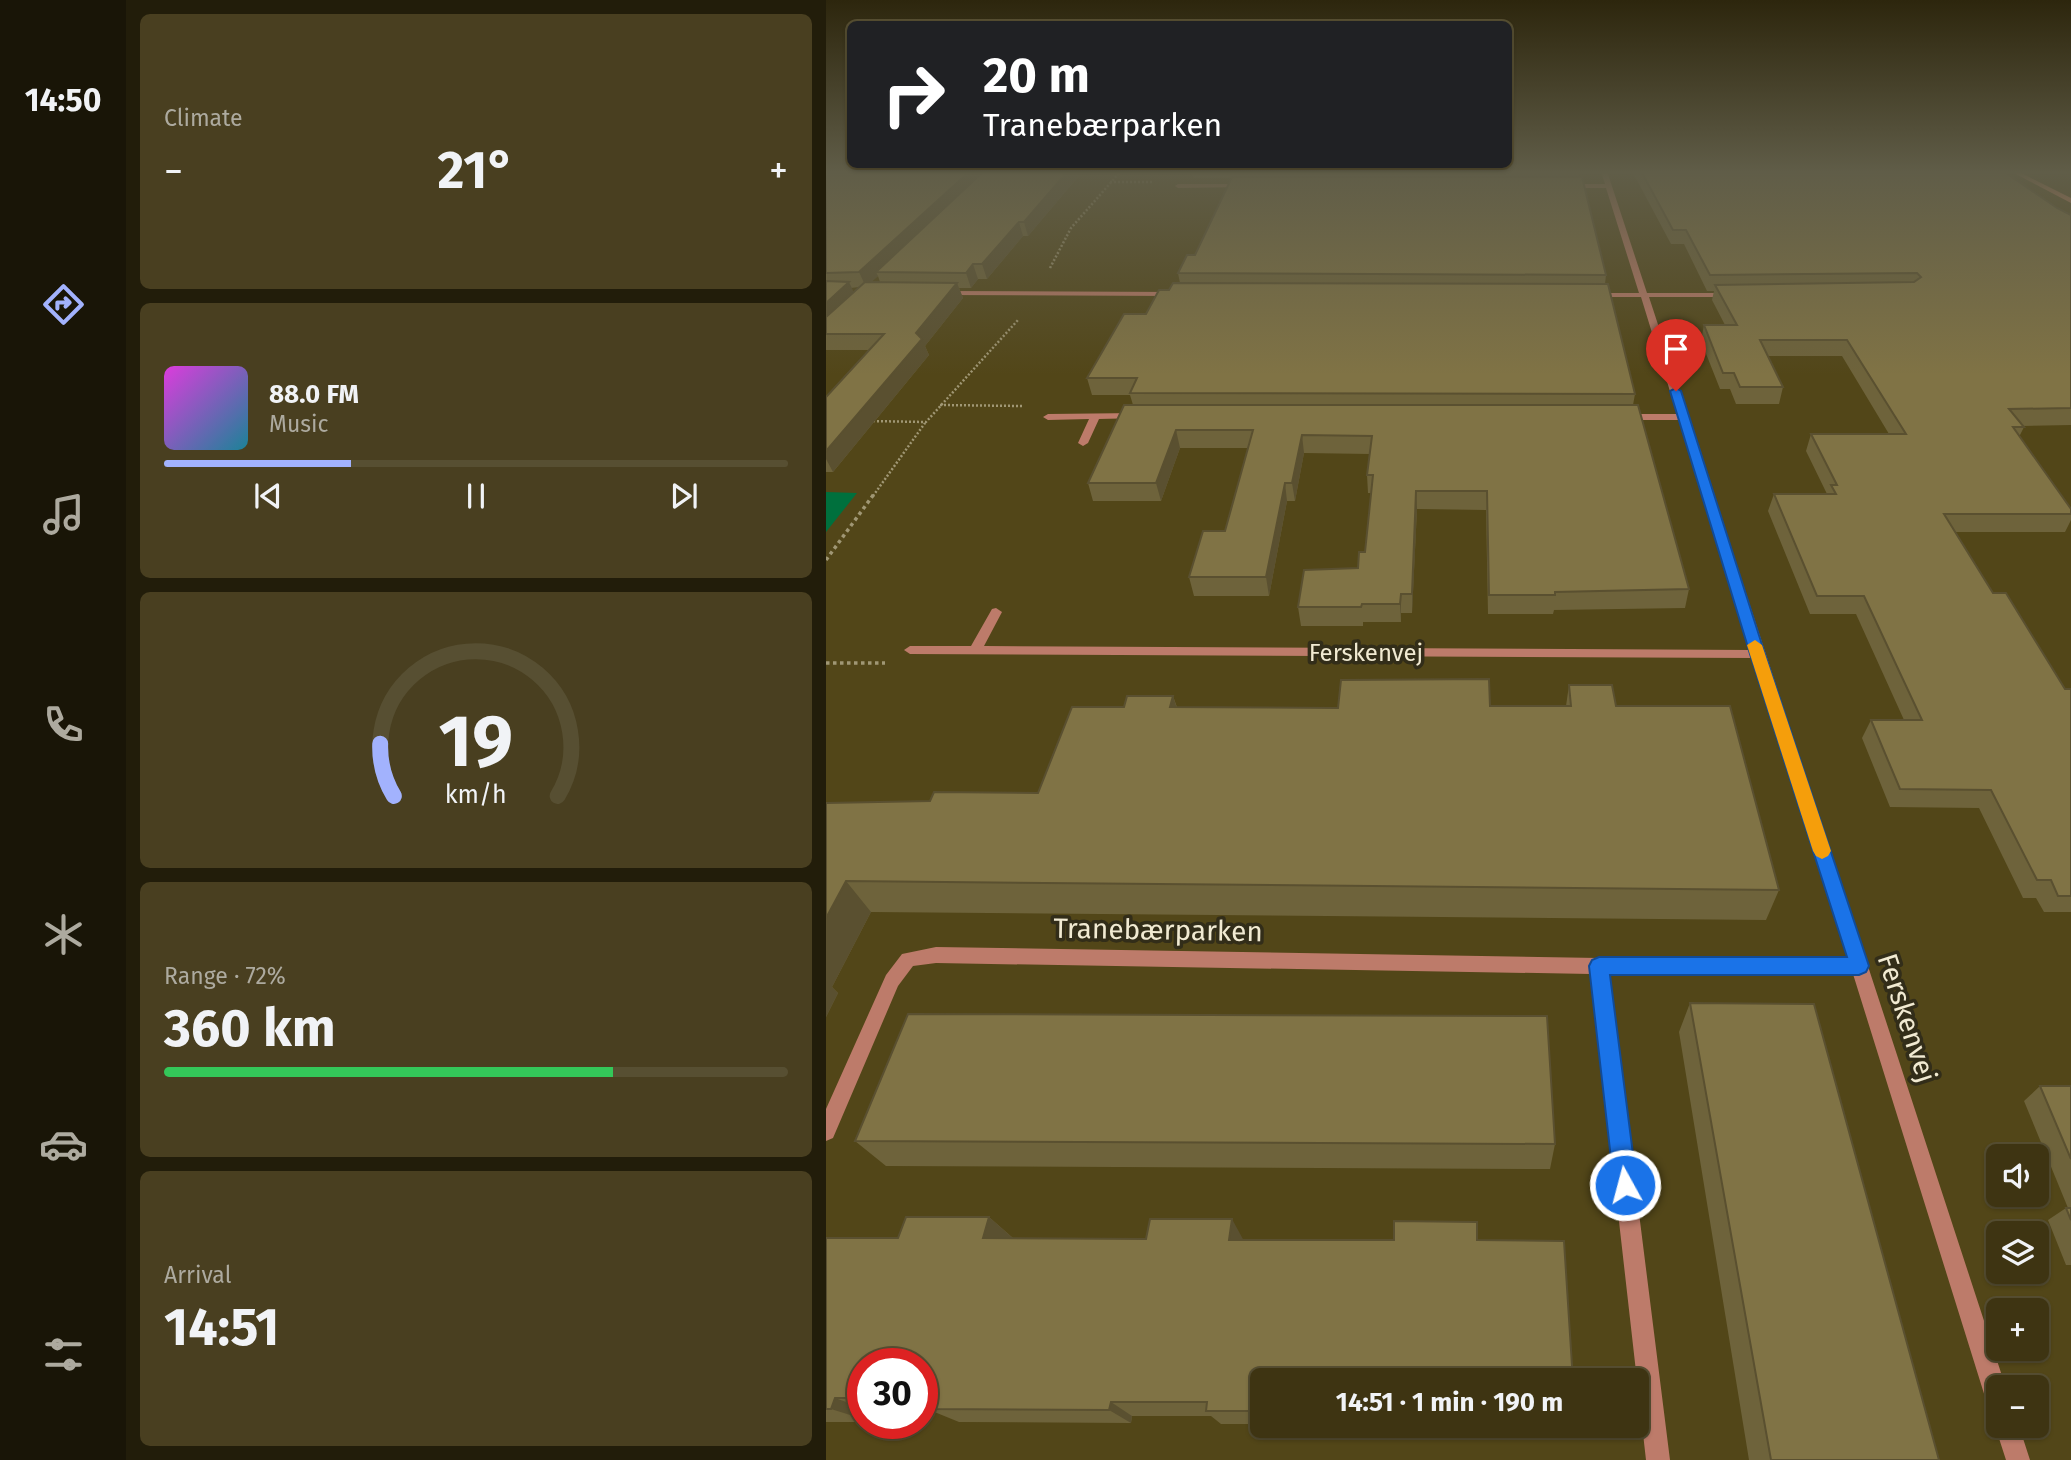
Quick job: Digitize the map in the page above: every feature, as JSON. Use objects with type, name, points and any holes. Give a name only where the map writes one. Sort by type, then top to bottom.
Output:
[{"type":"street","name":"Ferskenvej","points":[[1626,239],[1990,1375]]},
{"type":"street","points":[[934,293],[1189,294]]},
{"type":"street","points":[[1575,295],[1735,295]]},
{"type":"street","points":[[1083,443],[1096,416]]},
{"type":"street","points":[[1048,417],[1152,416]]},
{"type":"street","points":[[1611,417],[1684,417]]},
{"type":"street","points":[[975,650],[996,612]]},
{"type":"street","name":"Ferskenvej","points":[[910,650],[1758,654]]},
{"type":"street","name":"Tranebærparken","points":[[826,1131],[892,981],[908,959],[936,955],[1599,966],[1859,966]]},
{"type":"street","points":[[1599,966],[1658,1460]]},
{"type":"street","points":[[2011,1438],[2018,1460]]},
{"type":"path","points":[[826,561],[939,405],[1029,307],[1065,239]]},
{"type":"path","points":[[939,405],[1037,406],[1047,409],[1048,417]]},
{"type":"path","points":[[863,421],[926,422]]},
{"type":"path","points":[[826,663],[894,663],[910,650]]},
{"type":"green space","points":[[826,492],[857,493],[826,532]]},
{"type":"building","points":[[826,239],[895,239],[859,272],[826,273]]},
{"type":"building","points":[[911,239],[1004,239],[982,264],[973,264],[966,273],[876,272]]},
{"type":"building","points":[[1203,239],[1597,239],[1606,275],[1178,273],[1187,255],[1195,255]]},
{"type":"building","points":[[1691,239],[2071,239],[2071,408],[2009,409],[2024,427],[2013,427],[2071,509],[2071,514],[1944,514],[1993,593],[2006,593],[2065,689],[2071,689],[2071,896],[2058,896],[2051,880],[2037,880],[1991,790],[1900,789],[1871,720],[1922,720],[1864,596],[1817,596],[1774,494],[1836,494],[1831,485],[1837,485],[1811,434],[1906,434],[1847,340],[1760,340],[1783,387],[1740,387],[1734,373],[1723,373],[1704,325],[1737,325],[1715,285],[1914,282],[1921,277],[1917,273],[1710,275]]},
{"type":"building","points":[[826,281],[849,282],[826,303]]},
{"type":"building","points":[[865,282],[957,283],[916,333],[922,339],[826,451],[826,397],[884,334],[826,334],[826,317]]},
{"type":"building","points":[[1173,283],[1608,284],[1635,394],[1130,393],[1137,378],[1087,378],[1124,314],[1146,314],[1159,290],[1169,290]]},
{"type":"building","points":[[1124,405],[1638,405],[1689,589],[1489,595],[1487,491],[1416,491],[1412,594],[1401,594],[1400,604],[1298,607],[1304,570],[1358,568],[1359,552],[1365,552],[1373,475],[1367,475],[1372,436],[1302,435],[1292,483],[1285,483],[1266,577],[1189,577],[1203,531],[1225,531],[1253,430],[1176,430],[1156,483],[1088,483]]},
{"type":"building","points":[[1489,679],[1490,706],[1571,706],[1569,685],[1612,685],[1616,706],[1730,706],[1779,890],[846,881],[826,918],[826,803],[930,801],[934,792],[1038,793],[1072,707],[1124,707],[1127,696],[1173,696],[1170,707],[1338,708],[1341,680]]},
{"type":"building","points":[[1690,1003],[1814,1004],[1939,1460],[1771,1460]]},
{"type":"building","points":[[908,1014],[1547,1016],[1555,1144],[855,1141]]},
{"type":"building","points":[[2040,1086],[2071,1086],[2071,1159]]},
{"type":"building","points":[[906,1217],[989,1217],[983,1238],[1146,1239],[1150,1219],[1232,1219],[1229,1240],[1394,1240],[1394,1221],[1477,1222],[1477,1240],[1564,1241],[1572,1368],[1250,1368],[1250,1411],[1206,1411],[1207,1402],[1111,1402],[1109,1410],[938,1409],[938,1348],[847,1348],[847,1398],[835,1398],[831,1409],[826,1409],[826,1238],[898,1238]]},
{"type":"slow traffic","points":[[1755,645],[1822,851]]},
{"type":"route","points":[[1625,1185],[1599,966],[1859,966],[1676,391]]}]
